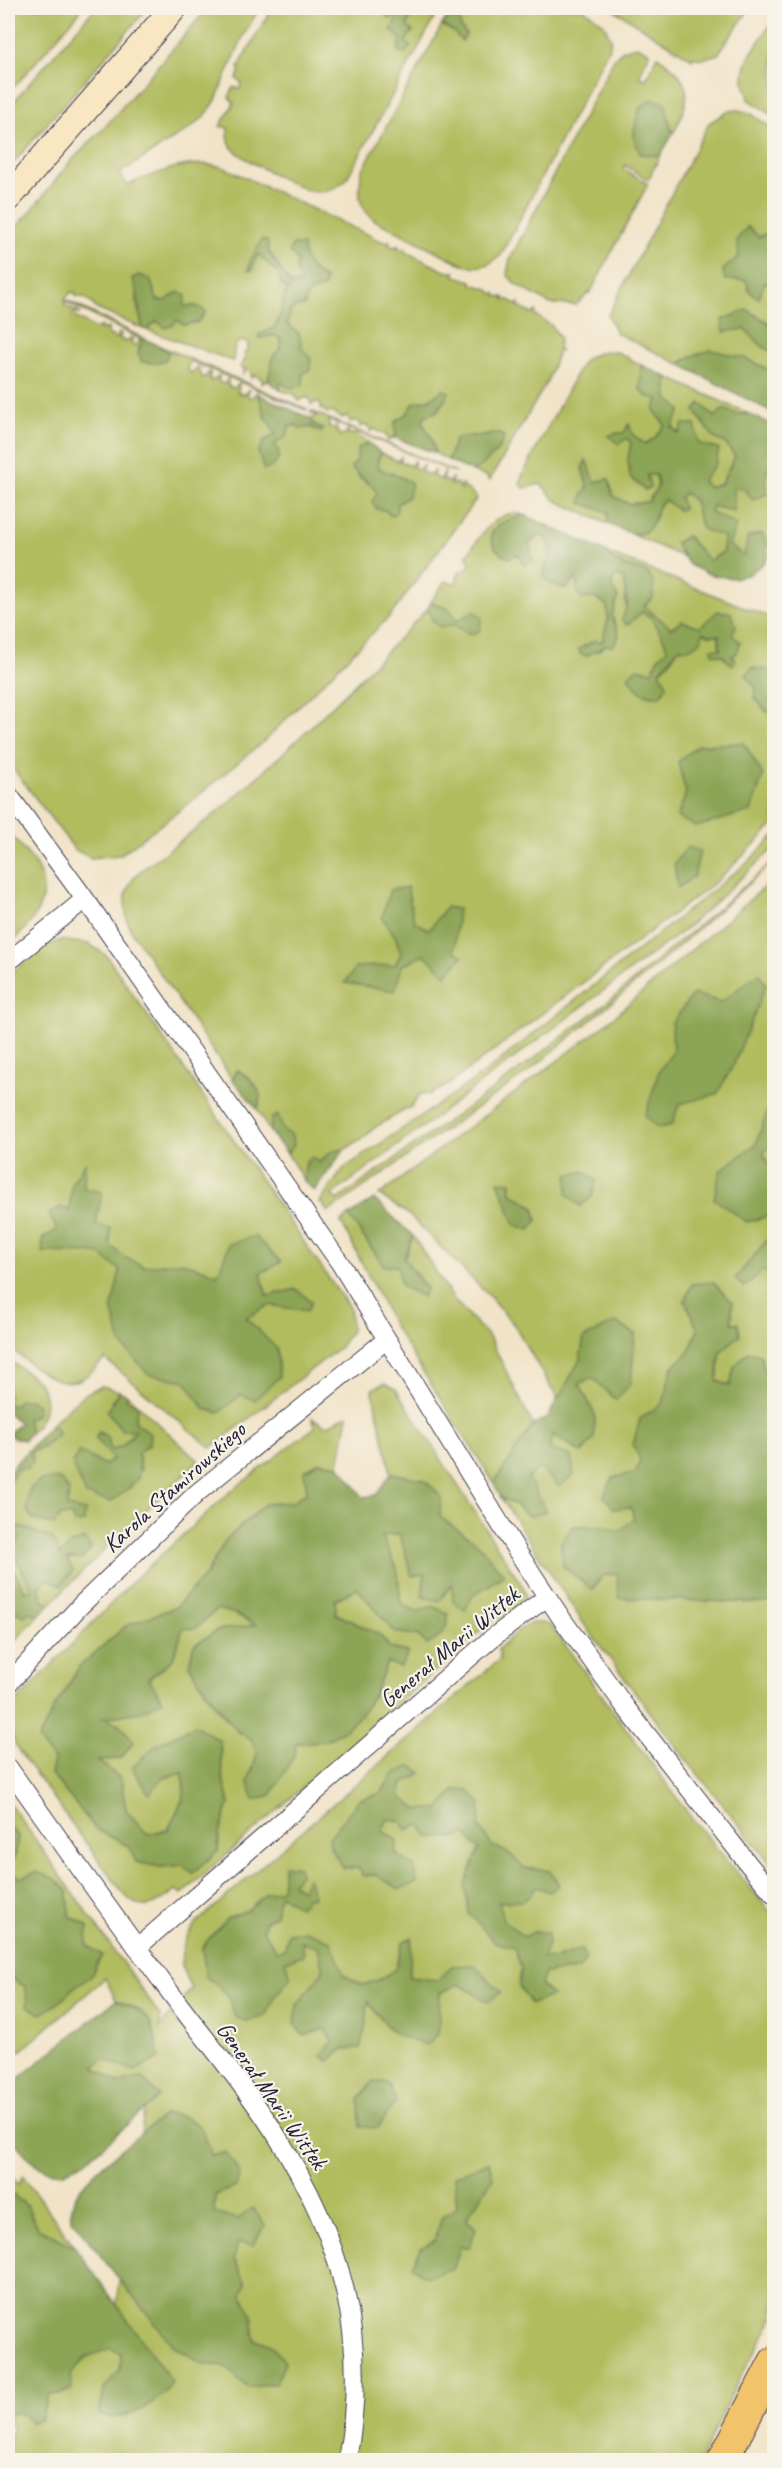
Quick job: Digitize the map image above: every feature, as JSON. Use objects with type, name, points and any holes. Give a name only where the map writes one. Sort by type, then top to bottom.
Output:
[{"type":"highway","points":[[723,2460],[774,2361]]},
{"type":"main road","points":[[8,198],[174,8]]},
{"type":"street","points":[[8,794],[85,899],[340,1263],[547,1597],[626,1708],[774,1894]]},
{"type":"street","points":[[8,962],[85,899]]},
{"type":"street","name":"Karola Stamirowskiego","points":[[8,1684],[81,1605],[197,1493],[386,1340]]},
{"type":"street","name":"Generał Marii Wittek","points":[[138,1947],[492,1638],[547,1597]]},
{"type":"street","name":"Generał Marii Wittek","points":[[8,1767],[274,2131],[302,2176],[332,2243],[345,2286],[355,2350],[356,2378],[347,2460]]},
{"type":"green space","points":[[8,8],[83,8],[8,94]]},
{"type":"green space","points":[[95,8],[148,8],[8,169],[8,108]]},
{"type":"green space","points":[[208,8],[259,8],[242,39],[215,102],[205,116],[189,129],[120,173],[127,185],[163,171],[187,165],[200,164],[225,168],[372,235],[371,237],[384,242],[390,241],[389,245],[394,247],[399,245],[398,249],[406,249],[406,252],[447,272],[455,272],[455,276],[472,281],[472,284],[488,289],[493,294],[496,293],[496,296],[504,297],[504,300],[510,300],[517,305],[519,303],[519,307],[532,314],[536,311],[535,315],[552,326],[560,338],[558,348],[561,351],[558,351],[548,380],[488,480],[488,477],[473,472],[496,452],[504,436],[495,433],[455,439],[448,460],[435,453],[431,437],[423,424],[424,416],[433,414],[440,408],[448,392],[443,390],[428,400],[414,403],[407,414],[395,422],[396,436],[388,441],[387,436],[374,429],[370,432],[370,427],[364,425],[360,427],[360,423],[354,420],[351,423],[347,416],[342,418],[331,412],[328,413],[321,409],[320,403],[316,402],[311,405],[307,397],[299,401],[294,394],[280,390],[279,383],[302,349],[299,334],[287,324],[291,309],[305,305],[307,294],[324,287],[325,279],[309,266],[304,257],[302,245],[297,261],[301,279],[298,284],[290,284],[262,240],[251,271],[258,254],[279,274],[281,285],[289,289],[278,321],[260,338],[276,335],[281,340],[281,347],[273,357],[268,381],[265,380],[262,384],[262,379],[255,375],[251,378],[251,372],[247,369],[243,374],[244,368],[240,367],[246,358],[244,353],[248,350],[248,343],[242,341],[235,344],[233,361],[147,330],[157,321],[184,306],[157,300],[150,279],[137,287],[137,306],[143,329],[97,309],[86,298],[76,296],[75,292],[70,293],[64,301],[65,306],[80,312],[80,314],[74,313],[73,316],[96,329],[101,326],[101,330],[108,328],[108,334],[117,339],[119,333],[121,334],[120,339],[127,342],[130,338],[133,339],[131,344],[136,346],[140,339],[66,300],[143,338],[138,353],[154,363],[162,360],[144,339],[307,409],[190,361],[187,369],[191,373],[198,367],[202,377],[205,377],[210,371],[210,380],[219,376],[219,383],[224,384],[228,379],[228,386],[233,388],[239,384],[238,393],[244,394],[250,389],[247,395],[251,398],[258,391],[258,398],[262,402],[265,416],[276,435],[275,444],[286,431],[295,426],[305,426],[321,432],[323,429],[312,423],[311,419],[317,415],[310,413],[311,411],[456,473],[329,420],[329,427],[337,426],[336,430],[341,436],[345,435],[348,430],[349,434],[356,434],[369,443],[358,448],[358,476],[375,488],[385,510],[391,516],[393,473],[385,472],[378,465],[381,453],[398,461],[401,457],[401,462],[411,466],[414,461],[414,468],[419,469],[424,464],[421,472],[431,475],[434,470],[433,476],[440,480],[445,471],[443,480],[450,482],[452,477],[451,485],[456,483],[462,490],[461,484],[477,498],[391,615],[263,742],[183,808],[120,855],[91,858],[75,850],[8,762],[8,235]]},
{"type":"green space","points":[[272,8],[440,8],[346,180],[328,190],[316,192],[309,190],[249,161],[232,148],[229,143],[228,128],[220,126],[234,103],[229,97],[234,87],[239,89],[242,83],[237,79],[240,69],[238,68]]},
{"type":"green space","points":[[379,8],[404,8],[404,12],[411,15],[407,27],[413,31],[405,42],[411,46],[404,54],[398,51],[401,39],[391,30],[400,13],[390,19]]},
{"type":"green space","points":[[452,8],[583,8],[604,24],[611,39],[610,46],[501,255],[488,264],[474,267],[464,265],[374,220],[364,209],[360,199],[361,173],[442,25],[454,32],[462,41],[466,34],[461,28],[457,12],[451,10]]},
{"type":"green space","points":[[611,8],[750,8],[718,54],[702,59],[692,57],[692,59]]},
{"type":"green space","points":[[451,10],[457,12],[461,28],[466,34],[462,41],[454,32],[442,25]]},
{"type":"green space","points":[[774,20],[774,116],[748,99],[744,75],[750,56]]},
{"type":"green space","points":[[636,46],[650,52],[639,77],[646,79],[657,56],[678,73],[686,90],[684,109],[674,132],[668,116],[640,154],[660,156],[648,180],[625,165],[623,169],[648,184],[591,291],[576,305],[550,304],[515,284],[507,274],[510,259],[615,57],[623,50]]},
{"type":"green space","points":[[652,99],[665,103],[671,129],[674,132],[660,156],[640,154],[633,136],[639,109]]},
{"type":"green space","points":[[738,110],[750,113],[774,130],[774,230],[759,237],[747,227],[747,280],[759,297],[764,283],[774,284],[770,295],[774,298],[774,326],[747,310],[745,329],[763,347],[774,353],[774,372],[744,358],[692,356],[679,364],[616,333],[608,315],[709,123],[728,111]]},
{"type":"green space","points":[[748,227],[759,237],[774,230],[774,284],[764,283],[759,298],[749,291],[746,280],[725,280],[723,270],[739,256],[737,239]]},
{"type":"green space","points":[[262,239],[268,242],[268,251],[290,284],[298,284],[301,279],[296,271],[297,261],[289,251],[293,245],[303,245],[309,266],[325,279],[324,287],[307,294],[305,305],[291,309],[287,324],[299,334],[302,349],[311,358],[310,370],[303,373],[303,385],[292,388],[280,383],[280,390],[268,381],[273,357],[281,347],[281,340],[276,335],[259,338],[259,334],[276,328],[288,289],[281,285],[279,274],[258,254],[251,271],[248,270]]},
{"type":"green space","points":[[139,275],[150,279],[157,300],[165,301],[178,292],[186,296],[184,306],[197,306],[206,312],[198,322],[184,325],[177,320],[173,325],[165,328],[157,321],[147,330],[143,329],[132,278]]},
{"type":"green space","points":[[774,284],[774,298],[770,295]]},
{"type":"green space","points":[[747,310],[774,326],[774,353],[763,347],[745,329],[724,332],[722,320]]},
{"type":"green space","points":[[143,338],[169,352],[165,360],[154,363],[142,362],[138,353]]},
{"type":"green space","points":[[711,350],[744,358],[774,372],[774,413],[679,364],[692,356]]},
{"type":"green space","points":[[604,351],[617,352],[641,365],[640,390],[658,399],[665,425],[655,438],[645,444],[633,435],[628,425],[624,433],[631,443],[628,460],[645,490],[649,487],[647,475],[656,475],[658,486],[648,502],[629,504],[613,496],[609,479],[595,482],[582,468],[594,508],[608,512],[608,524],[556,501],[541,484],[524,488],[520,484],[522,476],[582,363],[588,357]]},
{"type":"green space","points":[[641,365],[667,377],[667,398],[681,410],[672,427],[679,434],[683,424],[695,425],[699,444],[719,449],[716,463],[702,481],[708,487],[721,484],[735,456],[725,443],[714,438],[695,411],[700,403],[715,417],[723,409],[736,414],[749,414],[774,426],[774,456],[766,473],[767,494],[753,500],[744,489],[734,488],[734,511],[712,506],[710,512],[736,525],[729,545],[744,556],[748,537],[762,533],[767,543],[765,562],[748,575],[733,578],[711,575],[689,565],[675,543],[687,536],[709,561],[723,552],[724,537],[702,529],[694,501],[685,493],[680,497],[683,509],[678,510],[665,500],[658,506],[651,526],[641,533],[626,531],[608,524],[608,512],[581,503],[583,494],[588,488],[582,468],[586,460],[595,482],[609,479],[613,496],[629,504],[648,502],[658,486],[656,475],[647,475],[650,487],[645,490],[630,477],[628,460],[631,443],[627,438],[619,444],[608,436],[624,433],[629,424],[633,435],[645,444],[655,438],[665,425],[654,410],[658,399],[646,396],[640,389]]},
{"type":"green space","points":[[667,377],[749,414],[736,414],[724,409],[714,438],[725,443],[735,456],[721,484],[708,487],[702,481],[716,463],[683,424],[679,434],[674,428],[669,415]]},
{"type":"green space","points":[[443,390],[449,392],[442,405],[433,414],[424,416],[423,424],[431,437],[435,453],[393,437],[396,436],[395,422],[407,414],[414,403],[428,400]]},
{"type":"green space","points":[[258,394],[311,419],[312,423],[323,429],[321,432],[311,427],[300,429],[296,424],[289,426],[287,436],[275,444],[279,453],[278,460],[273,466],[264,470],[258,452],[265,440],[276,435],[265,416]]},
{"type":"green space","points":[[495,433],[504,436],[500,447],[492,457],[473,472],[448,460],[455,439]]},
{"type":"green space","points":[[369,443],[381,453],[378,466],[381,469],[412,484],[407,498],[397,504],[397,511],[392,516],[385,510],[377,509],[372,502],[377,493],[375,489],[351,467],[357,461],[358,448]]},
{"type":"green space","points":[[774,456],[774,548],[765,562],[767,543],[745,557],[729,545],[710,512],[712,506],[733,488],[747,486],[758,479]]},
{"type":"green space","points":[[685,493],[694,501],[702,529],[724,536],[723,552],[709,562],[675,543],[683,557],[633,535],[647,528],[653,521],[658,505],[666,500],[678,510],[680,497]]},
{"type":"green space","points":[[513,513],[524,515],[497,526],[491,536],[518,554],[524,565],[529,543],[540,535],[548,541],[550,554],[544,571],[576,577],[592,597],[607,606],[608,620],[602,643],[596,640],[579,649],[599,651],[606,645],[613,646],[619,636],[612,616],[618,597],[611,585],[616,575],[624,579],[627,625],[641,612],[651,617],[667,650],[657,659],[653,671],[629,676],[660,671],[669,663],[679,648],[703,632],[708,635],[719,635],[721,651],[732,665],[732,656],[740,642],[682,621],[671,628],[644,606],[648,573],[619,563],[606,552],[774,619],[774,671],[752,668],[757,688],[755,698],[766,711],[774,714],[774,825],[717,881],[448,1085],[429,1095],[422,1093],[412,1106],[374,1128],[344,1150],[334,1150],[319,1162],[306,1162],[304,1181],[287,1153],[293,1145],[272,1118],[270,1132],[257,1109],[260,1097],[256,1086],[237,1070],[232,1079],[131,931],[126,911],[127,891],[140,871],[214,815],[281,756],[428,608],[432,620],[455,625],[468,634],[449,609],[431,602],[445,581],[455,584],[459,572],[468,569],[470,562],[466,556],[491,524]]},
{"type":"green space","points":[[524,515],[606,552],[619,563],[648,573],[653,582],[653,598],[644,606],[671,628],[682,621],[700,627],[718,611],[731,613],[736,626],[732,635],[740,642],[737,653],[732,656],[736,661],[732,665],[722,655],[713,654],[712,648],[720,649],[719,635],[708,635],[703,632],[701,641],[689,649],[679,648],[660,671],[667,685],[661,696],[642,692],[628,676],[637,668],[653,671],[657,659],[667,650],[666,645],[651,617],[642,612],[627,625],[622,620],[627,605],[624,579],[616,575],[611,585],[618,597],[612,616],[619,636],[613,646],[606,645],[587,656],[580,654],[579,649],[596,640],[602,642],[608,620],[607,606],[596,599],[582,599],[578,593],[576,578],[566,589],[552,584],[543,577],[550,554],[548,541],[540,535],[529,543],[533,560],[524,566],[518,554],[509,558],[495,548],[491,538],[495,528]]},
{"type":"green space","points":[[431,602],[449,609],[457,621],[474,611],[482,618],[479,632],[469,634],[455,625],[440,627],[432,620],[428,608]]},
{"type":"green space","points":[[752,668],[774,671],[774,714],[766,711],[755,697],[756,688],[746,675]]},
{"type":"green space","points":[[744,743],[763,775],[751,811],[696,827],[677,817],[686,793],[678,762],[698,745]]},
{"type":"green space","points":[[8,831],[32,860],[39,873],[42,896],[34,918],[8,945]]},
{"type":"green space","points":[[774,836],[774,848],[688,927],[332,1195],[337,1200],[506,1080],[614,997],[774,861],[662,961],[528,1072],[328,1212],[320,1202],[343,1169],[483,1074],[748,862]]},
{"type":"green space","points":[[688,847],[700,851],[694,876],[678,888],[674,863]]},
{"type":"green space","points":[[774,879],[774,1367],[730,1386],[717,1381],[721,1351],[740,1335],[738,1323],[732,1323],[685,1301],[698,1329],[689,1352],[672,1368],[663,1403],[640,1419],[640,1459],[636,1473],[613,1478],[631,1507],[634,1519],[620,1531],[604,1526],[593,1590],[603,1575],[618,1574],[619,1598],[763,1603],[774,1601],[774,1868],[684,1757],[586,1627],[501,1498],[513,1503],[530,1517],[527,1478],[539,1468],[553,1434],[581,1453],[589,1444],[595,1427],[594,1418],[578,1383],[593,1378],[617,1400],[584,1338],[580,1360],[558,1400],[515,1326],[488,1295],[408,1214],[379,1195],[601,1028]]},
{"type":"green space","points":[[407,887],[414,921],[429,930],[446,907],[458,909],[454,951],[463,956],[446,975],[424,954],[402,966],[395,991],[345,983],[356,967],[395,965],[401,953],[395,936],[382,917],[390,890]]},
{"type":"green space","points":[[60,940],[89,944],[106,955],[350,1309],[351,1331],[340,1347],[211,1448],[105,1359],[90,1373],[79,1380],[69,1382],[40,1372],[8,1346],[8,976],[43,947]]},
{"type":"green space","points":[[759,973],[766,985],[734,1064],[717,1094],[679,1104],[672,1125],[658,1128],[645,1116],[659,1071],[673,1052],[672,1023],[693,994],[721,1002]]},
{"type":"green space","points":[[238,1070],[248,1077],[259,1092],[260,1103],[257,1109],[232,1079]]},
{"type":"green space","points":[[774,1092],[774,1142],[763,1154],[774,1173],[774,1280],[764,1270],[744,1287],[735,1279],[773,1233],[769,1216],[747,1222],[714,1199],[720,1171],[756,1144]]},
{"type":"green space","points":[[278,1115],[283,1130],[291,1134],[294,1145],[287,1153],[270,1132],[272,1118]]},
{"type":"green space","points":[[334,1150],[344,1150],[314,1191],[304,1181],[306,1162],[313,1157],[319,1162]]},
{"type":"green space","points":[[85,1163],[84,1188],[102,1192],[96,1225],[111,1228],[110,1245],[124,1257],[143,1266],[182,1262],[218,1274],[229,1244],[255,1236],[281,1262],[261,1273],[267,1296],[296,1289],[312,1302],[307,1311],[269,1305],[246,1318],[277,1349],[279,1377],[255,1400],[240,1395],[219,1413],[205,1409],[185,1381],[148,1374],[121,1344],[112,1307],[120,1270],[98,1253],[43,1252],[42,1239],[57,1230],[49,1214],[61,1207],[69,1211],[72,1183]]},
{"type":"green space","points":[[584,1171],[596,1180],[592,1197],[580,1206],[567,1194],[568,1175]]},
{"type":"green space","points":[[498,1181],[511,1182],[511,1193],[534,1207],[537,1221],[530,1230],[515,1225]]},
{"type":"green space","points":[[374,1199],[413,1236],[404,1258],[426,1289],[423,1297],[401,1286],[398,1266],[384,1266],[349,1216]]},
{"type":"green space","points":[[349,1216],[384,1266],[398,1266],[426,1288],[404,1258],[413,1236],[454,1300],[489,1337],[533,1425],[494,1483],[395,1328],[341,1222]]},
{"type":"green space","points":[[713,1282],[732,1302],[732,1323],[738,1323],[740,1335],[721,1351],[717,1381],[730,1386],[734,1367],[748,1352],[761,1355],[764,1372],[774,1367],[774,1601],[763,1603],[619,1598],[617,1574],[603,1575],[592,1590],[563,1566],[561,1543],[573,1526],[604,1526],[619,1531],[634,1519],[631,1507],[614,1509],[604,1496],[613,1478],[636,1472],[640,1459],[633,1445],[640,1419],[663,1403],[672,1368],[689,1352],[698,1330],[685,1300],[692,1284]]},
{"type":"green space","points":[[616,1322],[635,1334],[631,1383],[616,1400],[593,1378],[579,1383],[595,1415],[594,1438],[582,1453],[553,1435],[549,1449],[571,1456],[574,1475],[559,1486],[539,1468],[528,1478],[546,1511],[530,1517],[513,1503],[501,1498],[494,1483],[533,1425],[547,1418],[580,1360],[584,1338]]},
{"type":"green space","points":[[8,1359],[34,1378],[44,1392],[44,1410],[39,1422],[31,1432],[26,1419],[15,1406],[8,1405]]},
{"type":"green space","points":[[385,1383],[396,1389],[525,1590],[526,1599],[509,1616],[495,1618],[182,1894],[176,1890],[155,1904],[143,1906],[136,1904],[122,1892],[18,1750],[11,1726],[12,1714],[17,1701],[135,1579],[230,1492],[315,1427],[312,1418],[326,1426],[348,1415],[339,1465],[319,1462],[307,1491],[293,1502],[265,1504],[226,1540],[205,1576],[176,1607],[126,1626],[80,1666],[38,1740],[54,1760],[51,1774],[97,1830],[129,1846],[160,1867],[182,1865],[218,1852],[219,1835],[229,1804],[222,1774],[220,1741],[164,1777],[183,1773],[184,1796],[168,1830],[147,1834],[126,1810],[121,1779],[98,1761],[102,1718],[139,1712],[149,1679],[173,1659],[183,1628],[195,1629],[217,1609],[236,1614],[257,1626],[218,1630],[194,1645],[189,1665],[224,1717],[252,1739],[257,1755],[248,1782],[255,1800],[296,1743],[328,1739],[375,1694],[387,1662],[408,1652],[390,1648],[380,1635],[336,1614],[335,1600],[357,1588],[395,1632],[419,1636],[448,1614],[433,1607],[417,1612],[401,1603],[397,1569],[382,1536],[400,1534],[412,1575],[425,1573],[422,1596],[439,1601],[453,1583],[473,1595],[504,1575],[479,1545],[440,1517],[424,1480],[391,1473],[372,1389]]},
{"type":"green space","points":[[102,1386],[119,1391],[111,1402],[136,1429],[122,1446],[111,1450],[107,1437],[99,1432],[96,1438],[114,1459],[105,1465],[80,1452],[72,1465],[141,1470],[138,1452],[149,1444],[135,1422],[126,1399],[127,1395],[199,1461],[115,1539],[50,1604],[43,1600],[39,1588],[47,1579],[60,1555],[19,1526],[8,1527],[8,1482],[31,1451],[57,1429],[51,1425],[81,1397]]},
{"type":"green space","points":[[119,1391],[127,1395],[126,1399],[138,1406],[135,1422],[150,1433],[149,1444],[138,1453],[138,1477],[131,1487],[110,1502],[86,1495],[72,1464],[79,1452],[105,1465],[113,1459],[96,1438],[99,1432],[107,1437],[111,1450],[122,1446],[136,1430],[122,1430],[107,1411]]},
{"type":"green space","points":[[31,1399],[38,1406],[36,1415],[27,1419],[31,1432],[24,1440],[14,1438],[8,1434],[20,1423],[8,1413],[8,1405],[15,1405],[19,1400]]},
{"type":"green space","points":[[51,1425],[57,1429],[58,1434],[43,1448],[31,1451],[33,1462],[28,1468],[19,1468],[8,1482],[8,1472]]},
{"type":"green space","points":[[319,1462],[339,1465],[363,1497],[376,1495],[391,1473],[424,1480],[441,1496],[440,1517],[479,1545],[504,1575],[473,1595],[465,1610],[453,1601],[452,1584],[439,1601],[422,1596],[425,1574],[412,1576],[400,1534],[382,1536],[397,1569],[401,1603],[417,1612],[433,1606],[448,1614],[445,1629],[440,1636],[427,1645],[419,1636],[395,1632],[357,1588],[335,1600],[336,1614],[380,1635],[390,1648],[408,1653],[400,1667],[387,1662],[372,1696],[351,1725],[329,1739],[296,1743],[295,1754],[271,1795],[254,1800],[248,1782],[257,1755],[252,1740],[237,1731],[189,1665],[194,1645],[218,1630],[256,1625],[236,1614],[217,1609],[194,1629],[183,1628],[173,1659],[149,1678],[162,1701],[139,1712],[103,1718],[119,1724],[134,1741],[121,1758],[98,1761],[121,1779],[126,1810],[147,1834],[168,1830],[184,1797],[183,1773],[164,1777],[149,1794],[132,1768],[156,1745],[195,1725],[220,1741],[222,1774],[229,1804],[219,1835],[218,1851],[193,1873],[182,1865],[160,1867],[136,1862],[129,1846],[97,1830],[51,1774],[54,1760],[38,1740],[80,1666],[126,1626],[176,1607],[205,1576],[226,1540],[265,1504],[293,1502],[307,1492],[304,1471]]},
{"type":"green space","points":[[60,1479],[69,1491],[67,1507],[85,1511],[84,1522],[74,1523],[71,1516],[61,1516],[53,1525],[33,1519],[27,1510],[29,1490],[41,1480]]},
{"type":"green space","points":[[19,1526],[53,1539],[60,1555],[70,1544],[85,1539],[91,1548],[82,1559],[67,1559],[73,1571],[62,1585],[47,1579],[39,1588],[43,1600],[50,1604],[38,1616],[30,1612],[24,1616],[18,1612],[8,1615],[8,1591],[13,1587],[8,1577],[8,1569],[14,1571],[25,1591],[33,1589],[11,1551],[20,1537],[8,1538],[8,1527]]},
{"type":"green space","points":[[20,1537],[12,1551],[33,1589],[25,1591],[14,1571],[8,1569],[8,1538]]},
{"type":"green space","points":[[30,1612],[38,1616],[8,1648],[8,1615]]},
{"type":"green space","points":[[532,1623],[551,1626],[693,1820],[774,1916],[774,2317],[732,2393],[701,2460],[8,2460],[8,2441],[13,2426],[8,2425],[8,2417],[14,2412],[28,2419],[85,2357],[96,2353],[112,2338],[148,2084],[142,2078],[118,2083],[94,2067],[143,2012],[116,2000],[105,1978],[8,2062],[8,1963],[10,1963],[11,1978],[60,2002],[73,1988],[91,1976],[87,1945],[69,1915],[68,1891],[19,1878],[8,1869],[8,1860],[15,1859],[17,1837],[8,1825],[8,1801],[161,2017],[159,2028],[192,1988],[183,1971],[182,1955],[186,1939],[196,1923],[500,1659],[498,1649],[520,1629]]},
{"type":"green space","points":[[411,1766],[422,1773],[402,1785],[401,1797],[417,1809],[439,1809],[455,1790],[468,1790],[481,1804],[479,1826],[491,1845],[510,1854],[524,1868],[550,1871],[559,1885],[550,1892],[537,1887],[523,1901],[499,1902],[503,1920],[524,1937],[536,1931],[548,1933],[548,1944],[543,1958],[553,1959],[581,1949],[586,1959],[578,1970],[545,1973],[541,1985],[552,1996],[531,2004],[519,1986],[521,1968],[514,1947],[495,1942],[469,1913],[465,1885],[479,1849],[465,1834],[453,1838],[429,1837],[419,1824],[408,1830],[400,1821],[388,1819],[382,1831],[397,1840],[396,1854],[414,1866],[417,1883],[399,1889],[376,1875],[363,1876],[359,1868],[344,1868],[331,1849],[329,1838],[359,1800],[381,1793],[393,1774]]},
{"type":"green space","points":[[8,1825],[18,1836],[15,1859],[8,1860]]},
{"type":"green space","points":[[284,1865],[299,1867],[300,1874],[292,1884],[302,1890],[308,1877],[314,1897],[307,1898],[299,1907],[280,1894],[275,1916],[265,1921],[263,1930],[276,1951],[285,1949],[288,1933],[306,1931],[331,1941],[344,1975],[363,1985],[381,1979],[395,1969],[403,1942],[412,1937],[409,1977],[437,1980],[452,1966],[474,1965],[501,1992],[488,2002],[459,1984],[440,1993],[438,2034],[427,2045],[398,2035],[386,2025],[368,2001],[360,2048],[344,2049],[328,2061],[321,2056],[333,2041],[324,2029],[304,2036],[295,2025],[297,2005],[323,1971],[318,1947],[302,1942],[304,1955],[285,1961],[291,1978],[277,1993],[265,2016],[246,2022],[234,2016],[231,2003],[225,1993],[206,1978],[202,1947],[227,1918],[248,1910],[265,1894],[282,1889]]},
{"type":"green space","points":[[8,1869],[19,1878],[36,1872],[54,1878],[68,1891],[69,1915],[88,1927],[87,1945],[102,1955],[91,1976],[73,1988],[60,2002],[41,2014],[27,2006],[26,1987],[11,1978],[10,1963],[8,1963]]},
{"type":"green space","points":[[116,2000],[149,2020],[155,2034],[159,2058],[135,2071],[103,2059],[94,2067],[118,2083],[142,2078],[160,2096],[86,2161],[62,2173],[48,2171],[35,2165],[8,2135],[9,2090],[20,2077]]},
{"type":"green space","points":[[373,2081],[388,2083],[396,2101],[378,2128],[360,2127],[359,2099]]},
{"type":"green space","points":[[165,2114],[184,2117],[192,2121],[206,2137],[211,2156],[226,2152],[240,2173],[236,2187],[215,2195],[214,2213],[238,2219],[253,2208],[265,2226],[253,2245],[238,2243],[234,2259],[246,2283],[242,2295],[252,2314],[255,2340],[270,2343],[285,2362],[276,2383],[248,2388],[225,2366],[203,2364],[173,2346],[72,2220],[73,2203],[81,2187],[103,2165]]},
{"type":"green space","points":[[489,2162],[493,2178],[466,2219],[476,2228],[470,2247],[460,2247],[454,2268],[426,2277],[412,2266],[421,2248],[434,2241],[442,2217],[457,2207],[454,2176]]},
{"type":"green space","points":[[8,2171],[18,2185],[23,2176],[75,2247],[38,2228],[27,2206],[8,2191]]},
{"type":"green space","points":[[8,2191],[27,2206],[38,2228],[75,2247],[172,2382],[167,2390],[151,2404],[118,2417],[99,2415],[104,2388],[120,2370],[121,2354],[111,2348],[86,2357],[70,2375],[72,2389],[59,2395],[49,2395],[41,2420],[32,2423],[22,2414],[14,2412],[8,2417]]}]
